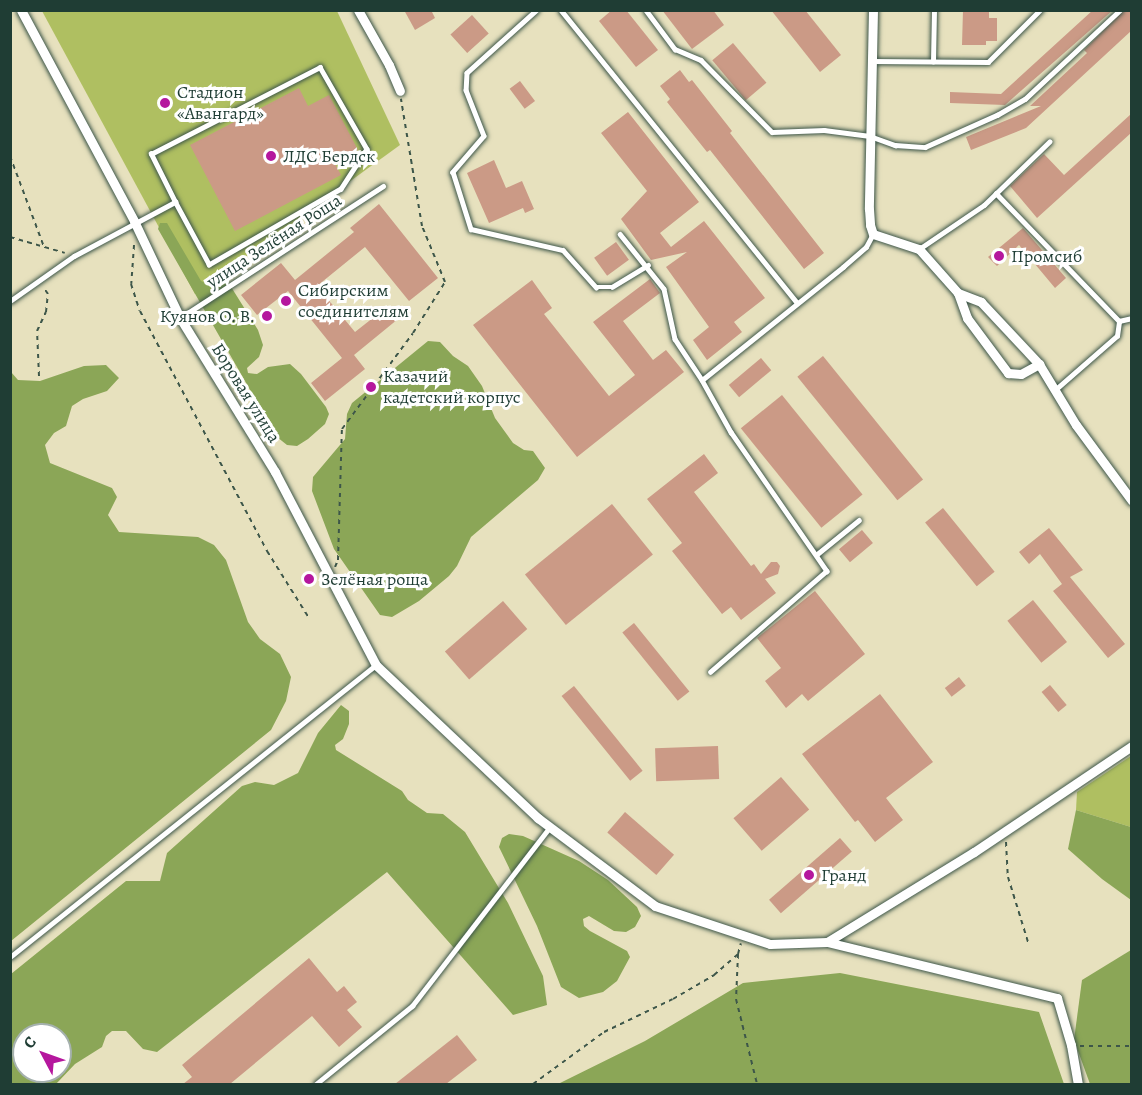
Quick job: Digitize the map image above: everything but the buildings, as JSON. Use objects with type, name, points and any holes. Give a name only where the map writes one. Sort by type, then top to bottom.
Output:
[{"type":"street","name":"Боровая улица","points":[[21,10],[134,221],[180,318],[275,472],[376,665],[550,827],[655,906],[770,944],[827,942]]},
{"type":"street","points":[[358,10],[389,65],[400,91]]},
{"type":"street","points":[[873,10],[869,217],[873,234],[919,249],[958,293],[967,318],[1008,373],[1021,374],[1039,364]]},
{"type":"street","points":[[958,293],[981,302],[1039,364],[1076,425],[1131,501]]},
{"type":"street","points":[[827,942],[1008,828],[1131,746]]},
{"type":"street","points":[[827,942],[1057,998],[1071,1045],[1078,1084]]},
{"type":"lane","points":[[537,10],[466,73],[466,90],[484,136],[453,172],[471,229],[563,250],[596,287],[612,287],[648,265]]},
{"type":"lane","points":[[561,10],[797,302]]},
{"type":"lane","points":[[646,10],[675,49],[701,60],[772,132],[824,130],[870,136],[895,145],[925,147],[997,115],[1025,99],[1120,10]]},
{"type":"lane","points":[[933,62],[934,10]]},
{"type":"lane","points":[[872,61],[988,62],[1040,10]]},
{"type":"lane","points":[[320,67],[367,149],[341,189],[209,265],[175,202],[151,154],[320,67]]},
{"type":"lane","points":[[919,249],[984,205],[1049,142]]},
{"type":"lane","name":"улица Зелёная Роща","points":[[180,318],[382,186]]},
{"type":"lane","points":[[996,193],[1119,321]]},
{"type":"lane","points":[[10,301],[74,256],[134,221],[175,202]]},
{"type":"lane","points":[[620,234],[648,265],[664,289],[675,339],[702,380],[731,432],[827,571],[711,672]]},
{"type":"lane","points":[[702,380],[866,247],[873,234]]},
{"type":"lane","points":[[1119,321],[1131,318]]},
{"type":"lane","points":[[1055,390],[1117,336],[1119,321]]},
{"type":"lane","points":[[816,555],[859,520]]},
{"type":"lane","points":[[10,957],[274,743],[376,665]]},
{"type":"lane","points":[[316,1084],[412,1006],[550,827]]},
{"type":"path","points":[[329,577],[338,560],[342,429],[413,333],[445,282],[422,226],[400,91]]},
{"type":"path","points":[[10,156],[44,247]]},
{"type":"path","points":[[10,237],[74,256]]},
{"type":"path","points":[[134,245],[131,284],[140,311],[267,551],[309,618]]},
{"type":"path","points":[[39,376],[37,331],[46,312],[48,294],[40,280]]},
{"type":"path","points":[[1008,828],[1006,831],[1008,878],[1028,942]]},
{"type":"path","points":[[745,936],[738,954],[736,999],[757,1084]]},
{"type":"path","points":[[533,1084],[604,1032],[714,975],[738,954]]},
{"type":"path","points":[[1071,1045],[1131,1046]]},
{"type":"green space","points":[[42,11],[337,11],[400,145],[195,294]]},
{"type":"green space","points":[[160,223],[167,223],[201,281],[207,284],[221,278],[228,282],[258,330],[263,345],[259,357],[247,368],[248,373],[257,374],[268,367],[290,364],[301,374],[326,407],[329,414],[325,424],[308,439],[297,446],[287,445],[277,437],[158,229]]},
{"type":"green space","points":[[428,341],[440,342],[453,356],[468,366],[482,386],[495,418],[513,443],[524,450],[533,451],[545,468],[538,480],[471,537],[457,566],[449,576],[419,601],[392,617],[380,615],[334,549],[312,491],[313,477],[345,439],[347,414],[352,403]]},
{"type":"green space","points":[[106,365],[119,378],[107,391],[83,399],[72,406],[66,426],[54,433],[45,445],[50,463],[112,488],[117,497],[108,515],[119,532],[198,537],[214,545],[226,560],[248,622],[260,639],[280,654],[291,677],[286,701],[271,730],[11,941],[11,372],[18,380],[40,381],[84,366]]},
{"type":"green space","points":[[341,705],[349,711],[349,724],[343,739],[335,745],[336,750],[402,791],[408,800],[427,813],[443,814],[465,832],[508,903],[543,976],[547,1005],[513,1015],[387,872],[157,1052],[143,1049],[126,1031],[112,1031],[106,1036],[102,1047],[72,1067],[72,1023],[12,1023],[12,1083],[57,1083],[11,1084],[11,974],[126,881],[160,881],[167,853],[242,786],[255,782],[274,785],[298,773],[318,733]]},
{"type":"green space","points":[[1131,756],[1131,827],[1076,810],[1077,792]]},
{"type":"green space","points":[[1076,810],[1131,827],[1131,900],[1102,879],[1068,849]]},
{"type":"green space","points":[[509,834],[523,836],[579,861],[608,880],[637,907],[641,916],[635,927],[626,932],[614,931],[589,916],[583,919],[584,926],[590,931],[627,951],[630,957],[617,981],[603,992],[579,998],[561,987],[537,926],[499,847],[502,838]]},
{"type":"green space","points":[[1131,950],[1131,1084],[1090,1084],[1074,1040],[1082,980]]},
{"type":"green space","points":[[840,973],[1039,1012],[1064,1084],[558,1084],[645,1041],[743,983]]},
{"type":"place","name":"Стадион «Авангард»","points":[[165,103]]},
{"type":"place","name":"ЛДС Бердск","points":[[271,156]]},
{"type":"place","name":"Промсиб","points":[[999,256]]},
{"type":"place","name":"Сибирским соединителям","points":[[286,301]]},
{"type":"place","name":"Куянов О. В.","points":[[267,316]]},
{"type":"place","name":"Казачий кадетский корпус","points":[[371,387]]},
{"type":"place","name":"Зелёная роща","points":[[309,579]]},
{"type":"place","name":"Гранд","points":[[809,875]]}]
